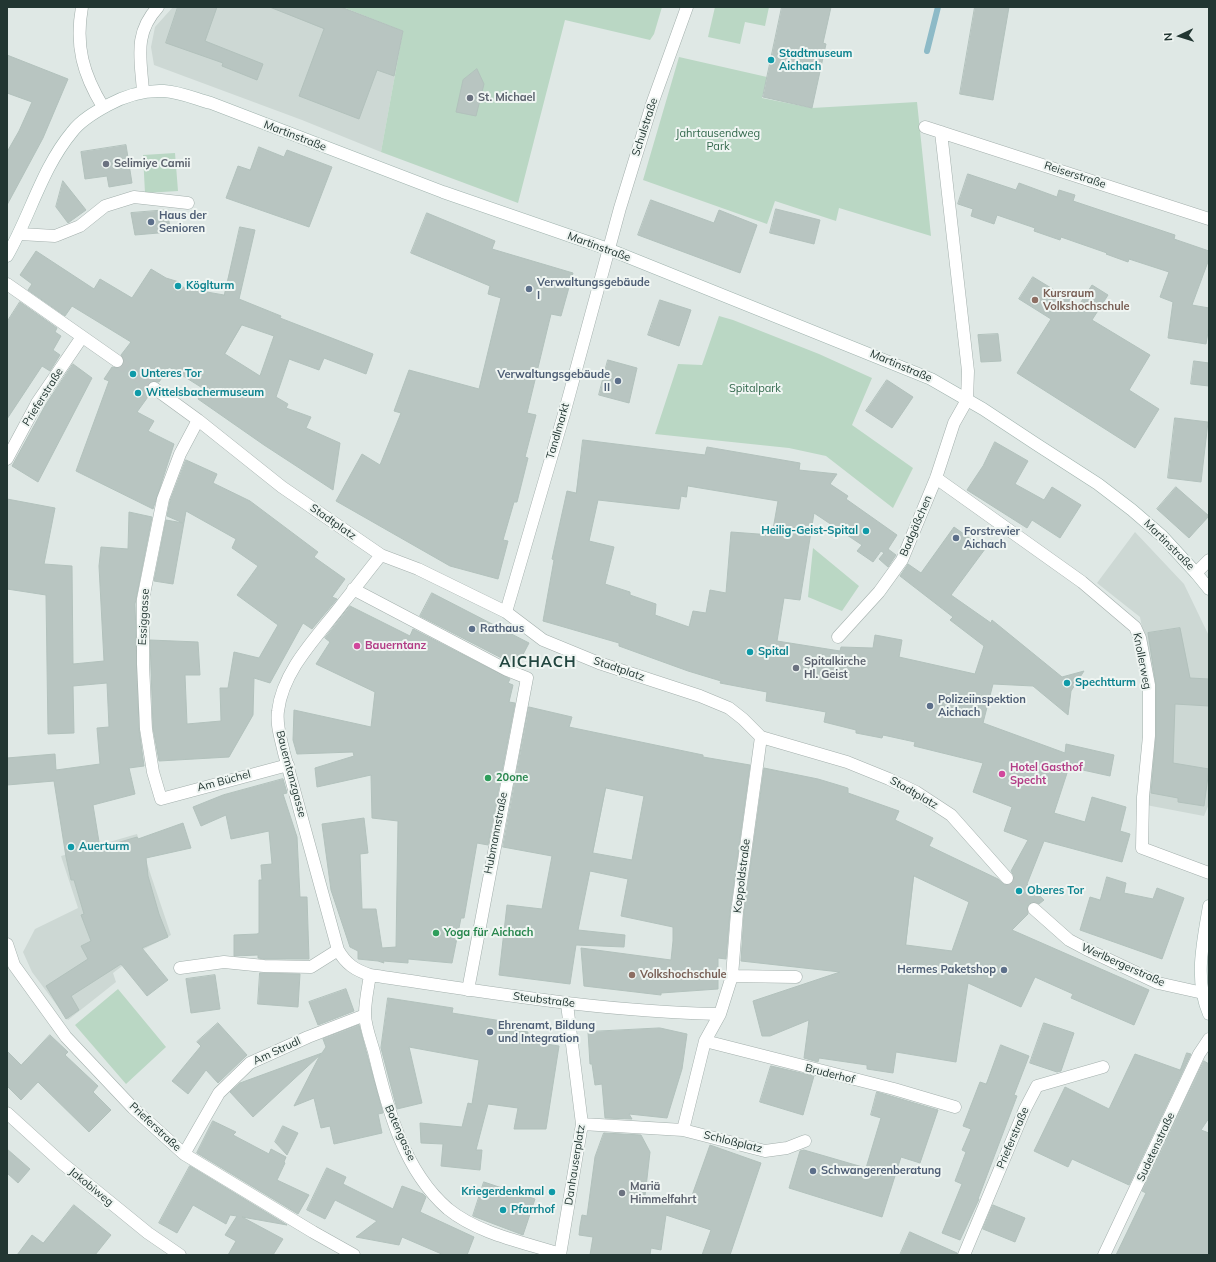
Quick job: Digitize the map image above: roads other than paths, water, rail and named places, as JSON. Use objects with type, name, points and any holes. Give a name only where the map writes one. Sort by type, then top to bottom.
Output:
[{"type":"street","points":[[82,7],[78,30],[84,72],[103,107]]},
{"type":"street","points":[[144,92],[140,40],[146,22],[158,7]]},
{"type":"street","name":"Schulstraße","points":[[608,249],[652,104],[687,7]]},
{"type":"street","name":"Martinstraße","points":[[7,256],[20,234],[47,171],[72,131],[81,122],[103,107],[121,98],[144,92],[165,91],[211,103],[443,192],[608,249],[931,378],[1098,484],[1132,510],[1162,536],[1209,589]]},
{"type":"street","name":"Reiserstraße","points":[[925,127],[1209,219]]},
{"type":"street","points":[[941,132],[968,371],[967,400]]},
{"type":"street","points":[[20,234],[54,236],[80,226],[106,206],[134,196],[188,203]]},
{"type":"street","name":"Tandlmarkt","points":[[506,612],[564,414],[608,249]]},
{"type":"street","points":[[7,284],[117,361]]},
{"type":"street","name":"Prieferstraße","points":[[7,459],[37,403],[82,337]]},
{"type":"street","name":"Stadtplatz","points":[[154,388],[198,420],[282,487],[381,556],[418,569],[506,612],[543,640],[599,663],[700,696],[729,708],[761,737],[847,762],[916,792],[951,815],[1007,878]]},
{"type":"street","name":"Badgäßchen","points":[[838,637],[879,592],[902,560],[936,478],[954,423],[967,400]]},
{"type":"street","name":"Essiggasse","points":[[161,799],[153,772],[146,729],[143,664],[143,599],[163,499],[180,454],[198,420]]},
{"type":"street","name":"Knollerweg","points":[[936,478],[1082,582],[1135,627],[1140,638],[1149,685],[1149,736],[1143,797],[1142,848],[1209,873]]},
{"type":"street","name":"Bauerntanzgasse","points":[[370,975],[355,970],[344,960],[338,950],[278,728],[278,712],[282,693],[293,670],[353,589],[381,556]]},
{"type":"street","points":[[1196,573],[1209,560]]},
{"type":"street","name":"Hubmannstraße","points":[[353,589],[463,643],[527,678],[468,990]]},
{"type":"street","name":"Koppoldstraße","points":[[720,1014],[732,976],[737,912],[761,737]]},
{"type":"street","name":"Am Büchel","points":[[161,799],[288,765]]},
{"type":"street","points":[[1209,906],[1201,957],[1203,993],[1209,1014]]},
{"type":"street","name":"Werlbergerstraße","points":[[1034,909],[1052,927],[1069,940],[1086,949],[1158,983],[1203,993]]},
{"type":"street","name":"Prieferstraße","points":[[7,944],[14,965],[66,1037],[133,1108],[184,1154],[354,1255]]},
{"type":"street","points":[[180,968],[224,962],[264,966],[310,967],[338,950]]},
{"type":"street","name":"Steubstraße","points":[[370,975],[567,1004],[720,1014]]},
{"type":"street","name":"Botengasse","points":[[370,975],[365,1015],[385,1098],[406,1152],[434,1193],[448,1208],[466,1221],[492,1232],[560,1254]]},
{"type":"street","points":[[732,976],[796,977]]},
{"type":"street","name":"Danhauserplatz","points":[[560,1254],[582,1124],[567,1004]]},
{"type":"street","points":[[683,1130],[705,1041],[720,1014]]},
{"type":"street","name":"Am Strudl","points":[[184,1154],[219,1093],[250,1063],[308,1037],[365,1015]]},
{"type":"street","name":"Sudetenstraße","points":[[1104,1255],[1199,1054],[1209,1039]]},
{"type":"street","name":"Bruderhof","points":[[705,1041],[894,1089],[955,1107]]},
{"type":"street","name":"Prieferstraße","points":[[964,1255],[1025,1109],[1037,1086],[1103,1067]]},
{"type":"street","name":"Jakobiweg","points":[[7,1113],[62,1163],[148,1233],[180,1255]]},
{"type":"street","name":"Schloßplatz","points":[[582,1124],[683,1130],[765,1151],[787,1148],[805,1141]]},
{"type":"waterway","points":[[927,51],[938,7]]},
{"type":"tunnel","points":[[117,361],[154,388]]},
{"type":"tunnel","points":[[1007,878],[1034,909]]},
{"type":"place","name":"Stadtmuseum Aichach","points":[[771,60]]},
{"type":"place","name":"St. Michael","points":[[470,98]]},
{"type":"place","name":"Selimiye Camii","points":[[106,164]]},
{"type":"place","name":"Haus der Senioren","points":[[151,222]]},
{"type":"place","name":"Köglturm","points":[[178,286]]},
{"type":"place","name":"Verwaltungsgebäude I","points":[[529,289]]},
{"type":"place","name":"Kursraum Volkshochschule","points":[[1035,300]]},
{"type":"place","name":"Unteres Tor","points":[[133,374]]},
{"type":"place","name":"Verwaltungsgebäude II","points":[[618,381]]},
{"type":"place","name":"Wittelsbachermuseum","points":[[138,393]]},
{"type":"place","name":"Heilig-Geist-Spital","points":[[866,531]]},
{"type":"place","name":"Forstrevier Aichach","points":[[956,538]]},
{"type":"place","name":"Rathaus","points":[[472,629]]},
{"type":"place","name":"Bauerntanz","points":[[357,646]]},
{"type":"place","name":"Spital","points":[[750,652]]},
{"type":"place","name":"Spitalkirche Hl. Geist","points":[[796,668]]},
{"type":"place","name":"Spechtturm","points":[[1067,683]]},
{"type":"place","name":"Polizeiinspektion Aichach","points":[[930,706]]},
{"type":"place","name":"Hotel Gasthof Specht","points":[[1002,774]]},
{"type":"place","name":"20one","points":[[488,778]]},
{"type":"place","name":"Auerturm","points":[[71,847]]},
{"type":"place","name":"Oberes Tor","points":[[1019,891]]},
{"type":"place","name":"Yoga für Aichach","points":[[436,933]]},
{"type":"place","name":"Hermes Paketshop","points":[[1004,970]]},
{"type":"place","name":"Volkshochschule","points":[[632,975]]},
{"type":"place","name":"Ehrenamt, Bildung und Integration","points":[[490,1032]]},
{"type":"place","name":"Schwangerenberatung","points":[[813,1171]]},
{"type":"place","name":"Kriegerdenkmal","points":[[552,1192]]},
{"type":"place","name":"Mariä Himmelfahrt","points":[[622,1193]]},
{"type":"place","name":"Pfarrhof","points":[[503,1210]]},
{"type":"district","name":"AICHACH","points":[[538,662]]},
{"type":"park label","name":"Jahrtausendweg Park","points":[[718,140]]},
{"type":"park label","name":"Spitalpark","points":[[755,389]]}]
